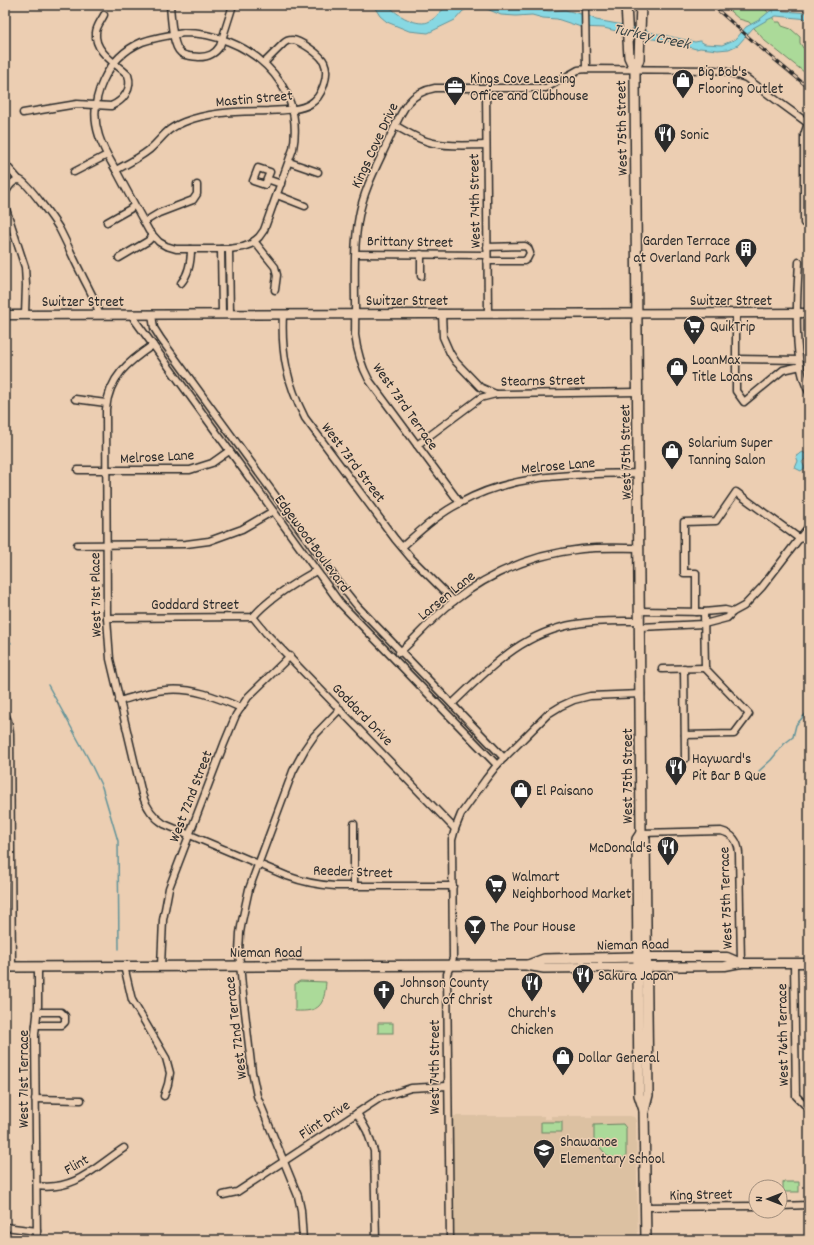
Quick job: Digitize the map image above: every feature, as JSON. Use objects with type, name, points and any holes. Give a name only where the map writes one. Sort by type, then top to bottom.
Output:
[{"type":"main road","name":"West 75th Street","points":[[626,5],[628,57],[635,70]]},
{"type":"main road","name":"West 75th Street","points":[[641,5],[639,59],[635,70],[641,694],[641,833],[637,838],[637,962],[639,1095],[644,1111]]},
{"type":"main road","name":"West 75th Street","points":[[641,833],[646,839],[648,1095],[644,1111],[646,1240]]},
{"type":"main road","name":"Nieman Road","points":[[8,967],[526,965],[544,968],[637,962]]},
{"type":"street","points":[[170,5],[176,47],[180,53],[186,56],[209,56],[216,52],[222,39],[233,5]]},
{"type":"street","points":[[585,8],[586,68]]},
{"type":"street","points":[[23,113],[77,104],[111,106],[116,104],[126,94],[130,80],[128,75],[101,51],[97,44],[97,27],[104,15]]},
{"type":"street","points":[[192,33],[207,35],[222,39],[245,50],[264,63],[276,76],[285,89],[293,108],[296,123],[295,139],[289,162],[264,230],[254,241],[243,247],[229,249],[171,248],[159,242],[153,236],[134,205],[98,135],[96,124],[96,105],[102,84],[115,63],[130,49],[142,42],[162,36],[174,35],[192,33]]},
{"type":"street","name":"Mastin Street","points":[[116,170],[142,156],[171,128],[185,122],[220,113],[293,108],[310,104],[316,99],[326,78],[325,65],[319,55],[291,40],[284,43],[264,63]]},
{"type":"street","name":"Kings Cove Drive","points":[[356,314],[356,237],[359,215],[366,192],[407,103],[421,92],[435,88],[546,88],[578,70],[586,68],[635,70],[714,70],[736,74],[755,84],[808,123]]},
{"type":"street","name":"West 74th Street","points":[[486,88],[488,314]]},
{"type":"street","points":[[804,223],[804,135],[808,123]]},
{"type":"street","points":[[396,126],[411,134],[432,142],[444,144],[486,145]]},
{"type":"street","points":[[74,172],[107,155]]},
{"type":"street","points":[[289,162],[318,172]]},
{"type":"street","points":[[5,164],[32,192],[58,228],[94,299],[99,315]]},
{"type":"street","points":[[267,179],[281,184]]},
{"type":"street","points":[[5,194],[10,185],[19,180]]},
{"type":"street","points":[[144,222],[159,213],[192,200],[197,194],[197,185]]},
{"type":"street","points":[[277,195],[305,206]]},
{"type":"street","points":[[107,222],[130,209],[134,205]]},
{"type":"street","points":[[5,206],[25,267],[25,315]]},
{"type":"street","points":[[119,258],[148,241],[153,236]]},
{"type":"street","points":[[254,241],[275,267],[277,275],[275,290]]},
{"type":"street","name":"Brittany Street","points":[[356,254],[421,254],[524,261],[530,253],[528,248],[525,246],[487,247]]},
{"type":"street","points":[[181,284],[190,264],[191,249]]},
{"type":"street","points":[[221,249],[226,314]]},
{"type":"street","points":[[226,314],[229,249]]},
{"type":"street","points":[[421,254],[421,276]]},
{"type":"street","points":[[800,262],[797,294],[800,363],[806,387],[809,392]]},
{"type":"street","name":"Switzer Street","points":[[5,315],[809,313]]},
{"type":"street","name":"West 73rd Street","points":[[283,314],[283,348],[285,365],[297,403],[305,418],[402,547],[454,601]]},
{"type":"street","name":"West 73rd Terrace","points":[[356,314],[357,349],[364,372],[379,395],[460,503]]},
{"type":"street","points":[[442,314],[443,337],[456,362],[480,387],[496,394]]},
{"type":"street","points":[[736,314],[736,391],[744,402],[784,370],[800,363]]},
{"type":"street","name":"Edgewood Boulevard","points":[[134,315],[134,319],[340,603],[497,765]]},
{"type":"street","name":"Edgewood Boulevard","points":[[152,315],[154,328],[161,339],[332,575],[358,607],[504,758]]},
{"type":"street","name":"West 71st Place","points":[[153,345],[132,360],[122,370],[114,381],[106,403],[107,618],[110,659],[146,806],[159,821],[189,835]]},
{"type":"street","points":[[737,359],[800,363]]},
{"type":"street","name":"Stearns Street","points":[[417,445],[480,398],[496,394],[638,392]]},
{"type":"street","points":[[75,399],[106,403]]},
{"type":"street","name":"Melrose Lane","points":[[78,470],[190,470],[212,463],[230,451]]},
{"type":"street","name":"Melrose Lane","points":[[402,547],[425,527],[460,503],[480,493],[501,486],[540,477],[558,475],[639,473]]},
{"type":"street","points":[[696,612],[696,573],[684,573],[684,522],[716,521],[736,492],[800,539]]},
{"type":"street","points":[[77,545],[186,544],[209,541],[242,529],[273,511]]},
{"type":"street","points":[[452,704],[500,659],[521,644],[552,630],[576,624],[594,622],[704,624],[727,618],[732,612],[744,606],[762,587],[809,526]]},
{"type":"street","name":"Larsen Lane","points":[[393,658],[454,601],[486,579],[507,568],[552,554],[582,549],[640,548]]},
{"type":"street","name":"Goddard Street","points":[[107,618],[253,617],[258,610],[270,601],[316,571]]},
{"type":"street","points":[[640,611],[704,612],[725,610],[732,612]]},
{"type":"street","points":[[685,735],[734,734],[749,714],[705,668],[704,612]]},
{"type":"street","name":"Goddard Drive","points":[[253,617],[455,829]]},
{"type":"street","name":"West 72nd Street","points":[[161,966],[161,936],[166,901],[173,876],[236,715],[255,690],[290,656]]},
{"type":"street","points":[[684,668],[685,759]]},
{"type":"street","points":[[662,669],[705,668]]},
{"type":"street","points":[[119,700],[164,690],[187,690],[207,695],[241,708]]},
{"type":"street","name":"West 74th Street","points":[[450,1240],[447,974],[453,958],[452,840],[455,829],[461,814],[497,765],[548,714],[574,700],[590,696],[641,694]]},
{"type":"street","name":"West 72nd Terrace","points":[[303,1240],[301,1210],[298,1196],[258,1096],[252,1072],[240,966],[242,920],[246,900],[258,864],[289,781],[299,760],[314,736],[340,709]]},
{"type":"street","points":[[5,714],[10,732],[8,967]]},
{"type":"street","points":[[354,824],[354,886]]},
{"type":"street","name":"West 75th Terrace","points":[[641,833],[727,832],[736,840],[739,846],[741,963]]},
{"type":"street","name":"Reeder Street","points":[[189,835],[306,883],[323,886],[453,886]]},
{"type":"street","name":"Nieman Road","points":[[637,962],[727,957],[741,963],[809,963]]},
{"type":"street","name":"West 76th Terrace","points":[[794,963],[796,1096],[809,1109]]},
{"type":"street","points":[[124,966],[132,1000],[166,1058],[170,1073],[164,1096]]},
{"type":"street","name":"West 71st Terrace","points":[[37,1240],[35,1098],[38,967]]},
{"type":"street","points":[[36,1025],[62,1025],[65,1022],[65,1016],[61,1012],[37,1012]]},
{"type":"street","name":"Flint Drive","points":[[224,1195],[237,1192],[380,1098],[396,1092],[421,1087],[448,1086]]},
{"type":"street","points":[[35,1098],[81,1100]]},
{"type":"street","name":"West 76th Terrace","points":[[804,1103],[809,1098]]},
{"type":"street","points":[[357,1113],[368,1131],[374,1151],[376,1240]]},
{"type":"street","name":"Flint","points":[[37,1186],[63,1186],[77,1181],[124,1148]]},
{"type":"street","points":[[788,1206],[809,1205]]},
{"type":"street","name":"King Street","points":[[645,1207],[748,1206]]},
{"type":"street","points":[[5,1227],[37,1231]]},
{"type":"shaded area","name":"Shawanoe Elementary School","points":[[453,1116],[544,1116],[544,1119],[551,1119],[551,1116],[586,1116],[586,1118],[592,1118],[592,1116],[634,1117],[636,1121],[638,1240],[452,1240],[451,1118]]},
{"type":"green space","points":[[723,5],[762,5],[776,22],[780,22],[782,26],[791,29],[800,37],[800,43],[803,48],[809,49],[809,76],[765,41],[749,22],[739,19]]},
{"type":"green space","points":[[300,981],[326,982],[322,1002],[315,1009],[295,1011],[295,984]]},
{"type":"green space","points":[[378,1023],[393,1023],[393,1033],[378,1033]]},
{"type":"green space","points":[[541,1122],[562,1122],[562,1132],[541,1132]]},
{"type":"green space","points":[[623,1124],[626,1128],[626,1158],[609,1158],[594,1140],[594,1125]]},
{"type":"green space","points":[[788,1182],[799,1182],[799,1192],[788,1192]]},
{"type":"water","points":[[373,5],[389,5],[396,13],[414,22],[425,23],[432,20],[442,10],[449,6],[475,5],[463,11],[455,20],[428,33],[409,31],[387,22],[380,16]]},
{"type":"water","name":"Turkey Creek","points":[[482,5],[491,5],[502,9],[526,7],[549,11],[565,10],[589,16],[596,20],[645,29],[649,32],[695,42],[700,41],[705,44],[722,45],[736,39],[746,27],[759,20],[770,11],[777,9],[783,11],[809,13],[809,19],[776,16],[753,28],[738,45],[729,49],[718,50],[696,49],[668,41],[645,38],[604,28],[581,27],[557,19],[543,18],[532,15],[501,15],[487,9]]},
{"type":"water","points":[[803,452],[808,456],[802,462],[805,468],[801,471],[795,468],[798,461],[796,456]]},
{"type":"waterway","points":[[767,5],[772,8],[773,12]]},
{"type":"waterway","points":[[5,637],[11,643]]},
{"type":"waterway","points":[[48,685],[102,787],[118,841],[119,949]]},
{"type":"waterway","points":[[759,771],[771,760],[784,744],[793,737],[796,725],[809,710]]},
{"type":"railway","points":[[712,5],[809,88]]},
{"type":"place","name":"Big Bob's Flooring Outlet","points":[[683,100]]},
{"type":"place","name":"Kings Cove Leasing Office and Clubhouse","points":[[455,106]]},
{"type":"place","name":"Sonic","points":[[665,154]]},
{"type":"place","name":"Garden Terrace at Overland Park","points":[[746,268]]},
{"type":"place","name":"QuikTrip","points":[[694,346]]},
{"type":"place","name":"LoanMax Title Loans","points":[[677,388]]},
{"type":"place","name":"Solarium Super Tanning Salon","points":[[672,470]]},
{"type":"place","name":"Hayward's Pit Bar B Que","points":[[676,786]]},
{"type":"place","name":"El Paisano","points":[[521,810]]},
{"type":"place","name":"McDonald's","points":[[668,866]]},
{"type":"place","name":"Walmart Neighborhood Market","points":[[496,904]]},
{"type":"place","name":"The Pour House","points":[[475,946]]},
{"type":"place","name":"Sakura Japan","points":[[583,994]]},
{"type":"place","name":"Church's Chicken","points":[[532,1002]]},
{"type":"place","name":"Johnson County Church of Christ","points":[[384,1010]]},
{"type":"place","name":"Dollar General","points":[[563,1076]]},
{"type":"place","name":"Shawanoe Elementary School","points":[[544,1170]]}]
